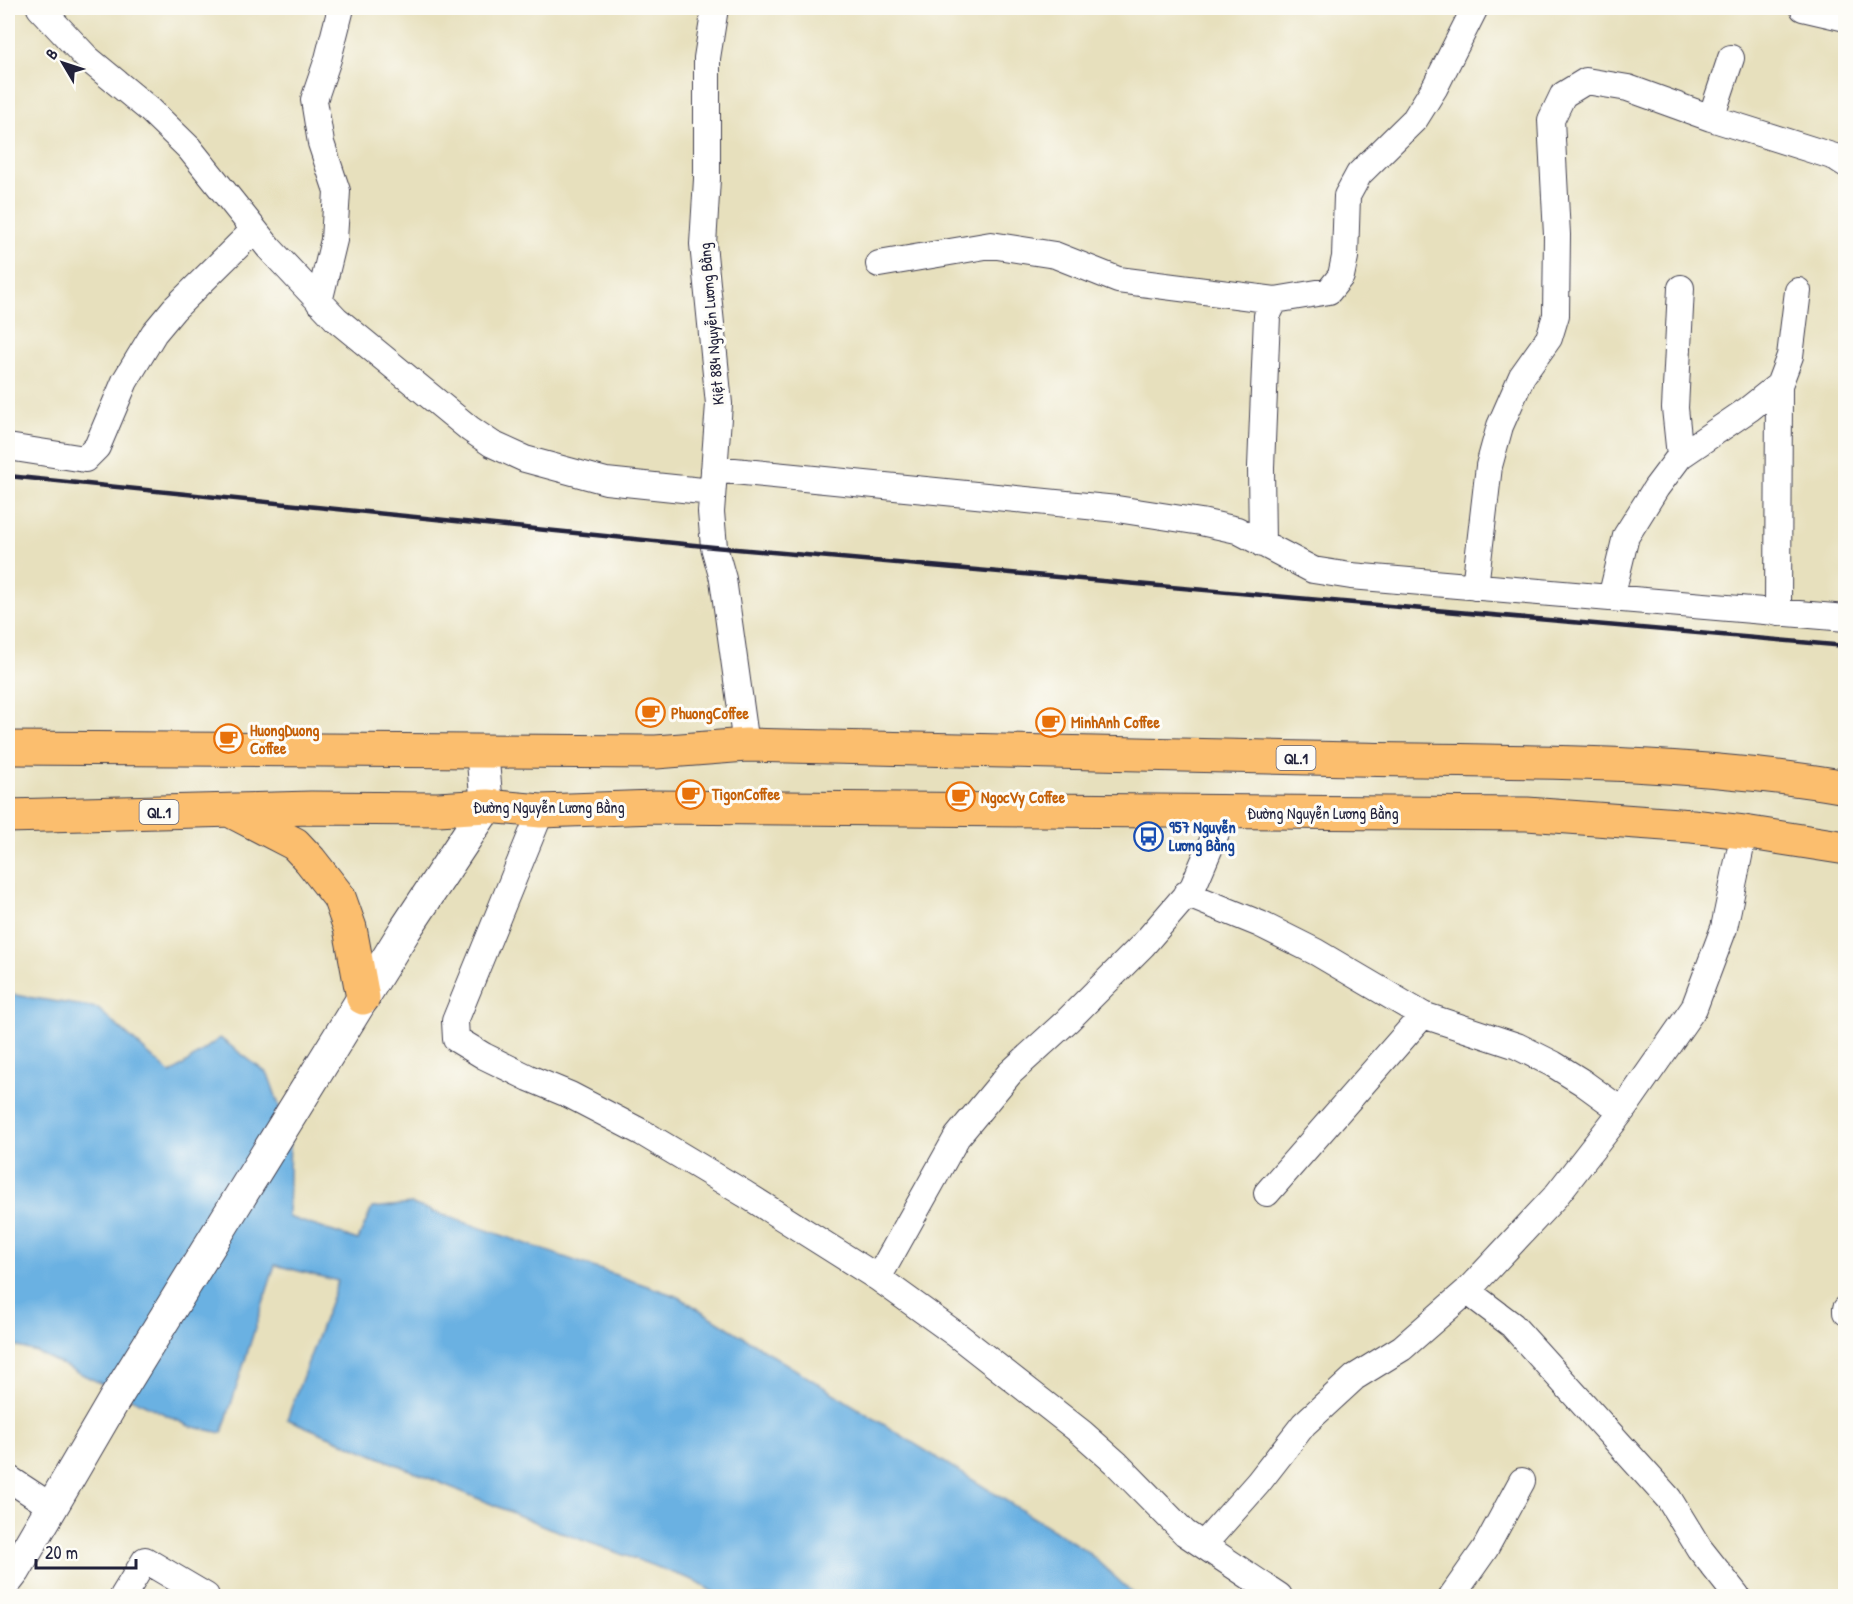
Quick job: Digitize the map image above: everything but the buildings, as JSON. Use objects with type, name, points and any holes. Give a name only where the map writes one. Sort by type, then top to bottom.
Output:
[{"type":"highway","name":"QL.1","points":[[8,748],[656,752],[746,746],[1589,763],[1729,772],[1845,788]]},
{"type":"highway","name":"Đường Nguyễn Lương Bằng","points":[[8,816],[311,808],[438,809],[488,806],[541,811],[655,807],[1527,814],[1744,832],[1845,848]]},
{"type":"highway","points":[[229,810],[295,844],[339,897],[350,928],[363,998]]},
{"type":"street","points":[[40,8],[87,58],[150,110],[189,148],[269,248],[336,319],[470,429],[492,444],[525,459],[606,481],[713,480],[1117,509],[1237,530],[1313,570],[1351,576],[1845,618]]},
{"type":"street","points":[[319,302],[334,240],[337,191],[321,143],[314,100],[341,8]]},
{"type":"street","name":"Kiệt 884 Nguyễn Lương Bằng","points":[[715,8],[707,58],[707,179],[703,244],[719,404],[711,512],[714,547],[723,579],[746,746]]},
{"type":"street","points":[[879,264],[991,245],[1054,255],[1118,280],[1275,300],[1329,291],[1341,276],[1345,258],[1347,196],[1359,174],[1415,119],[1435,87],[1475,8]]},
{"type":"street","points":[[1803,8],[1845,18]]},
{"type":"street","points":[[1711,118],[1731,58]]},
{"type":"street","points":[[1474,587],[1489,466],[1500,426],[1522,376],[1549,338],[1556,315],[1557,235],[1551,120],[1563,95],[1586,81],[1628,88],[1711,118],[1835,157],[1845,164]]},
{"type":"street","points":[[8,447],[85,459],[97,447],[125,381],[154,333],[174,309],[254,230]]},
{"type":"street","points":[[1680,456],[1675,408],[1681,288]]},
{"type":"street","points":[[1778,613],[1779,385],[1790,356],[1798,291]]},
{"type":"street","points":[[1262,544],[1261,467],[1267,316],[1275,300]]},
{"type":"street","points":[[1611,598],[1626,536],[1656,488],[1680,456],[1749,409],[1779,385]]},
{"type":"street","points":[[10,1581],[113,1402],[405,930],[488,806],[482,751]]},
{"type":"street","points":[[541,811],[455,1021],[456,1039],[484,1056],[570,1095],[643,1133],[878,1278],[957,1335],[1082,1433],[1194,1539],[1279,1596]]},
{"type":"street","points":[[878,1278],[957,1137],[1010,1073],[1067,1021],[1135,953],[1193,887],[1225,812]]},
{"type":"street","points":[[1194,1539],[1258,1483],[1304,1424],[1354,1377],[1402,1348],[1467,1291],[1555,1197],[1622,1111],[1694,1008],[1724,928],[1744,832]]},
{"type":"street","points":[[1186,894],[1260,924],[1316,952],[1423,1015],[1517,1046],[1553,1064],[1622,1111]]},
{"type":"street","points":[[1267,1193],[1423,1015]]},
{"type":"street","points":[[1467,1291],[1512,1325],[1669,1499],[1699,1548],[1737,1596]]},
{"type":"street","points":[[8,1478],[52,1508]]},
{"type":"street","points":[[1452,1596],[1485,1549],[1522,1481]]},
{"type":"street","points":[[123,1596],[145,1560],[206,1596]]},
{"type":"water","points":[[8,994],[97,1008],[171,1074],[220,1038],[268,1074],[290,1136],[288,1217],[358,1240],[372,1208],[412,1204],[679,1297],[1084,1549],[1136,1596],[720,1596],[693,1580],[549,1528],[287,1419],[338,1281],[275,1265],[222,1433],[189,1426],[36,1352],[8,1344]]},
{"type":"railway","points":[[8,476],[714,547],[1846,646]]},
{"type":"place","name":"PhuongCoffee","points":[[650,713]]},
{"type":"place","name":"MinhAnh Coffee","points":[[1050,722]]},
{"type":"place","name":"HuongDuong Coffee","points":[[229,739]]},
{"type":"place","name":"TigonCoffee","points":[[691,794]]},
{"type":"place","name":"NgocVy Coffee","points":[[960,797]]},
{"type":"place","name":"957 Nguyễn Lương Bằng","points":[[1148,836]]}]
